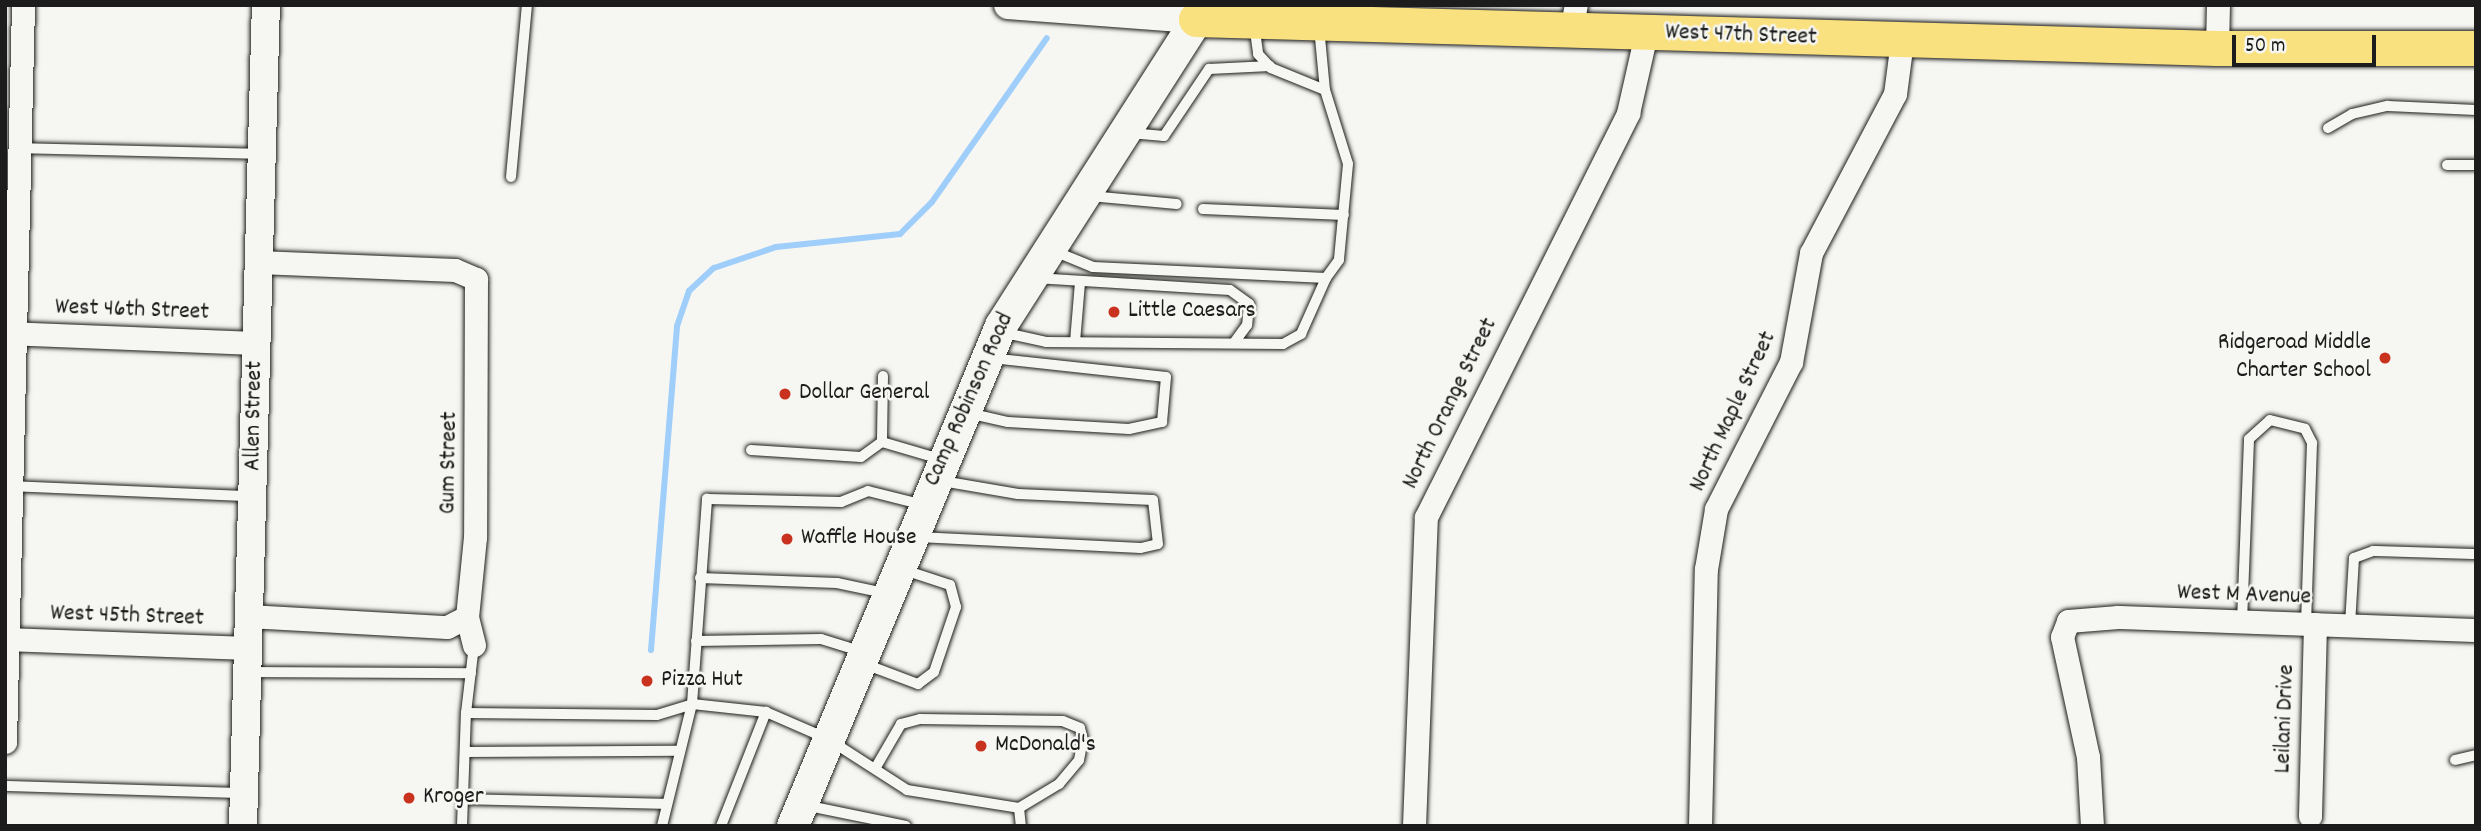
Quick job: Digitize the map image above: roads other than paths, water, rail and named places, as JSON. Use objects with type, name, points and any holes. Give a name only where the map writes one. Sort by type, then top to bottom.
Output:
[{"type":"main road","name":"West 47th Street","points":[[1201,12],[1254,22],[1321,18],[1462,23],[1573,19],[1647,34],[2217,48],[2476,48]]},
{"type":"main road","name":"Camp Robinson Road","points":[[797,815],[992,344],[1028,277],[1120,131],[1201,12]]},
{"type":"street","points":[[5,743],[10,333],[23,5]]},
{"type":"street","name":"Allen Street","points":[[243,826],[266,5]]},
{"type":"street","name":"West 47th Street","points":[[1008,5],[1201,12]]},
{"type":"street","points":[[2217,48],[2218,5]]},
{"type":"street","name":"North Orange Street","points":[[1414,826],[1426,517],[1628,113],[1647,34]]},
{"type":"street","name":"North Maple Street","points":[[1700,826],[1706,569],[1716,509],[1791,362],[1811,253],[1895,94],[1902,41]]},
{"type":"street","name":"Gum Street","points":[[258,262],[455,270],[476,279],[475,537],[467,617],[474,645]]},
{"type":"street","name":"West 46th Street","points":[[10,333],[256,343]]},
{"type":"street","points":[[248,617],[447,627],[467,617]]},
{"type":"street","name":"West M Avenue","points":[[2092,826],[2088,757],[2062,637],[2075,618],[2476,629]]},
{"type":"street","name":"Leilani Drive","points":[[2310,816],[2311,624]]},
{"type":"street","name":"West 45th Street","points":[[6,639],[247,660]]},
{"type":"lane","points":[[511,177],[527,5]]},
{"type":"lane","points":[[992,344],[1293,342],[1326,278],[1339,260],[1345,215],[1348,164],[1325,90],[1321,18]]},
{"type":"lane","points":[[1254,22],[1258,54],[1270,66],[1325,90]]},
{"type":"lane","points":[[1120,131],[1164,136],[1209,69],[1270,66]]},
{"type":"lane","points":[[2329,128],[2352,114],[2388,106],[2476,110]]},
{"type":"lane","points":[[19,148],[261,154]]},
{"type":"lane","points":[[2447,165],[2476,165]]},
{"type":"lane","points":[[1080,195],[1177,204]]},
{"type":"lane","points":[[1203,209],[1345,215]]},
{"type":"lane","points":[[1047,247],[1093,267],[1326,278]]},
{"type":"lane","points":[[1028,277],[1230,290],[1249,304],[1247,324],[1234,343]]},
{"type":"lane","points":[[1075,342],[1080,282]]},
{"type":"lane","points":[[962,412],[1008,422],[1129,429],[1162,422],[1166,377],[1012,365],[992,344]]},
{"type":"lane","points":[[882,442],[883,376]]},
{"type":"lane","points":[[2242,622],[2249,439],[2255,427],[2280,421],[2305,429],[2312,443],[2311,624]]},
{"type":"lane","points":[[751,450],[862,457],[882,442]]},
{"type":"lane","points":[[882,442],[934,482]]},
{"type":"lane","points":[[662,826],[692,704],[707,499],[841,502],[868,491],[934,482],[1018,494],[1153,500],[1158,544],[1141,548],[911,536]]},
{"type":"lane","points":[[8,486],[253,496]]},
{"type":"lane","points":[[2350,625],[2354,558],[2373,551],[2476,554]]},
{"type":"lane","points":[[696,640],[821,639],[918,684],[934,672],[956,607],[950,585],[893,581],[837,583],[700,578]]},
{"type":"lane","points":[[462,826],[466,713],[474,645]]},
{"type":"lane","points":[[247,660],[471,673]]},
{"type":"lane","points":[[466,713],[657,715],[692,704],[766,712],[828,739],[876,767],[907,790],[1019,808],[1059,784],[1079,760],[1080,728],[1063,721],[920,719],[901,724],[876,767]]},
{"type":"lane","points":[[721,826],[766,712]]},
{"type":"lane","points":[[465,752],[680,751]]},
{"type":"lane","points":[[2455,760],[2476,755]]},
{"type":"lane","points":[[5,786],[245,793]]},
{"type":"lane","points":[[463,799],[666,804]]},
{"type":"lane","points":[[1019,808],[1021,826]]},
{"type":"lane","points":[[797,815],[906,826]]},
{"type":"waterway","points":[[651,650],[677,326],[689,291],[714,268],[776,247],[900,234],[932,202],[1047,38]]},
{"type":"place","name":"Little Caesars","points":[[1114,312]]},
{"type":"place","name":"Ridgeroad Middle Charter School","points":[[2385,358]]},
{"type":"place","name":"Dollar General","points":[[785,394]]},
{"type":"place","name":"Waffle House","points":[[787,539]]},
{"type":"place","name":"Pizza Hut","points":[[647,681]]},
{"type":"place","name":"McDonald's","points":[[981,746]]},
{"type":"place","name":"Kroger","points":[[409,798]]}]
